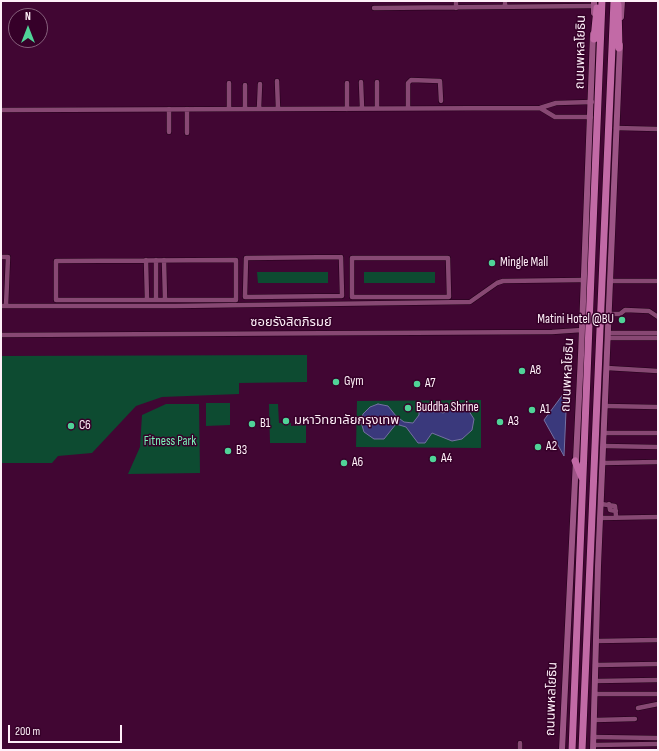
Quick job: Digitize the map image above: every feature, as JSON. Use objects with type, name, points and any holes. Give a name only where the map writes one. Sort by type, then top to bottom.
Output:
[{"type":"highway","name":"ถนนพหลโยธิน","points":[[572,750],[602,1]]},
{"type":"highway","points":[[582,750],[614,1]]},
{"type":"highway","points":[[618,1],[619,48]]},
{"type":"highway","points":[[594,39],[595,3]]},
{"type":"highway","points":[[575,461],[583,480]]},
{"type":"main road","points":[[591,748],[594,720],[600,518],[622,1]]},
{"type":"main road","name":"ถนนพหลโยธิน","points":[[562,750],[594,39]]},
{"type":"main road","points":[[566,750],[569,582]]},
{"type":"main road","points":[[591,748],[590,702],[596,591],[598,586]]},
{"type":"street","points":[[456,1],[456,8]]},
{"type":"street","points":[[505,1],[505,7]]},
{"type":"street","points":[[374,8],[505,7],[595,3]]},
{"type":"street","points":[[408,108],[408,83],[411,80],[440,81],[441,101]]},
{"type":"street","points":[[277,81],[278,109]]},
{"type":"street","points":[[361,82],[362,108]]},
{"type":"street","points":[[377,82],[377,108]]},
{"type":"street","points":[[229,83],[229,109]]},
{"type":"street","points":[[347,83],[347,109]]},
{"type":"street","points":[[259,109],[260,84]]},
{"type":"street","points":[[245,85],[245,109]]},
{"type":"street","points":[[1,110],[540,108],[556,103],[592,102]]},
{"type":"street","points":[[540,108],[555,116],[591,117]]},
{"type":"street","points":[[169,109],[169,132]]},
{"type":"street","points":[[187,109],[187,133]]},
{"type":"street","points":[[616,128],[658,129]]},
{"type":"street","points":[[1,257],[8,257],[4,306],[176,306],[470,302],[497,283],[503,281],[583,280]]},
{"type":"street","points":[[341,257],[342,296],[294,297],[245,297],[246,258],[341,257]]},
{"type":"street","points":[[352,258],[448,258],[449,297],[400,297],[352,297],[352,258]]},
{"type":"street","points":[[146,260],[147,300]]},
{"type":"street","points":[[146,260],[236,260],[236,300],[56,300],[56,261],[146,260]]},
{"type":"street","points":[[156,260],[156,300]]},
{"type":"street","points":[[164,260],[165,300]]},
{"type":"street","points":[[610,281],[658,281]]},
{"type":"street","points":[[294,297],[294,304]]},
{"type":"street","points":[[400,297],[400,303]]},
{"type":"street","points":[[176,300],[176,306]]},
{"type":"street","points":[[609,314],[620,314],[625,310],[649,310],[658,317]]},
{"type":"street","name":"ซอยรังสิตภิรมย์","points":[[1,335],[545,332],[582,330]]},
{"type":"street","points":[[608,335],[658,333]]},
{"type":"street","points":[[608,335],[658,338]]},
{"type":"street","points":[[607,368],[658,371]]},
{"type":"street","points":[[605,406],[658,407]]},
{"type":"street","points":[[604,433],[658,433]]},
{"type":"street","points":[[604,446],[658,447]]},
{"type":"street","points":[[603,463],[658,462]]},
{"type":"street","points":[[601,504],[609,504],[616,511],[621,508]]},
{"type":"street","points":[[600,518],[658,517]]},
{"type":"street","points":[[596,641],[658,640]]},
{"type":"street","points":[[595,665],[658,664]]},
{"type":"street","points":[[595,681],[658,680]]},
{"type":"street","points":[[594,694],[658,694]]},
{"type":"street","points":[[638,708],[658,704]]},
{"type":"street","points":[[594,720],[636,719]]},
{"type":"street","points":[[593,737],[658,738]]},
{"type":"street","points":[[520,743],[520,750]]},
{"type":"street","points":[[591,748],[658,744]]},
{"type":"green space","points":[[257,272],[328,272],[328,283],[258,283]]},
{"type":"green space","points":[[364,272],[435,272],[435,283],[364,283]]},
{"type":"green space","points":[[307,355],[307,382],[239,383],[239,394],[162,397],[136,406],[92,453],[58,456],[52,463],[1,463],[1,356]]},
{"type":"green space","points":[[481,400],[481,448],[356,447],[357,401]]},
{"type":"green space","points":[[206,403],[230,403],[230,425],[206,426]]},
{"type":"green space","name":"Fitness Park","points":[[166,404],[199,404],[200,473],[128,474],[140,447],[142,415]]},
{"type":"green space","points":[[269,404],[278,404],[279,423],[291,423],[291,426],[306,425],[306,443],[270,443]]},
{"type":"shaded area","points":[[567,389],[564,456],[544,420]]},
{"type":"shaded area","points":[[378,404],[388,406],[396,416],[404,422],[413,423],[419,415],[419,410],[423,404],[443,413],[456,406],[467,408],[474,419],[472,430],[462,439],[452,441],[432,433],[425,443],[418,443],[406,427],[396,424],[384,439],[374,439],[364,432],[361,422],[363,414],[370,407]]},
{"type":"place","name":"Mingle Mall","points":[[492,263]]},
{"type":"place","name":"Matini Hotel @BU","points":[[622,320]]},
{"type":"place","name":"A8","points":[[522,371]]},
{"type":"place","name":"Gym","points":[[336,382]]},
{"type":"place","name":"A7","points":[[417,384]]},
{"type":"place","name":"Buddha Shrine","points":[[408,408]]},
{"type":"place","name":"A1","points":[[532,410]]},
{"type":"place","name":"มหาวิทยาลัยกรุงเทพ","points":[[286,421]]},
{"type":"place","name":"A3","points":[[500,422]]},
{"type":"place","name":"B1","points":[[252,424]]},
{"type":"place","name":"C6","points":[[71,426]]},
{"type":"place","name":"A2","points":[[538,447]]},
{"type":"place","name":"B3","points":[[228,451]]},
{"type":"place","name":"A4","points":[[433,459]]},
{"type":"place","name":"A6","points":[[344,463]]}]
